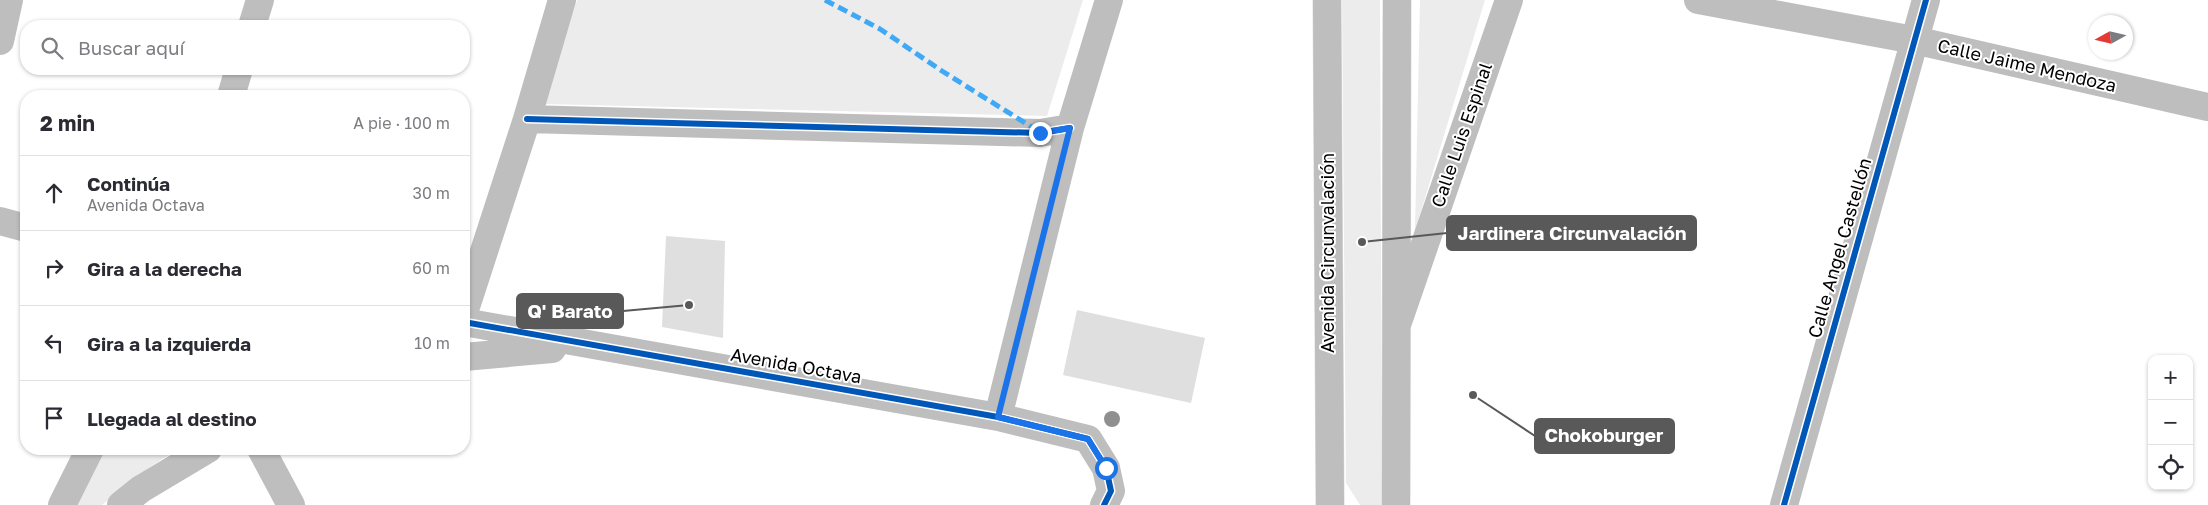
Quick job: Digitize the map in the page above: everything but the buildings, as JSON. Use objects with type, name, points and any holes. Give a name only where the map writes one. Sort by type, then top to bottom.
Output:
[{"type":"street","points":[[0,41],[9,0]]},
{"type":"street","points":[[254,20],[260,0]]},
{"type":"street","points":[[470,294],[527,118],[562,0]]},
{"type":"street","points":[[998,417],[1070,128],[1109,0]]},
{"type":"street","name":"Avenida Circunvalación","points":[[1327,0],[1330,505]]},
{"type":"street","points":[[1396,505],[1397,0]]},
{"type":"street","name":"Calle Luis Espinal","points":[[1396,328],[1509,0]]},
{"type":"street","name":"Calle Jaime Mendoza","points":[[1698,0],[1914,40],[2208,107]]},
{"type":"street","name":"Calle Angel Castellón","points":[[1784,505],[1926,0]]},
{"type":"street","points":[[233,90],[237,75]]},
{"type":"street","points":[[527,118],[1040,133],[1070,128]]},
{"type":"street","points":[[0,221],[20,226]]},
{"type":"street","name":"Avenida Octava","points":[[470,323],[998,417],[1088,439],[1106,468],[1111,491],[1104,505]]},
{"type":"street","points":[[470,356],[519,351],[604,348]]},
{"type":"street","points":[[62,505],[87,455]]},
{"type":"street","points":[[121,505],[141,489],[198,455]]},
{"type":"street","points":[[264,455],[291,505]]},
{"type":"shaded area","points":[[577,0],[1083,0],[1047,116],[544,104]]},
{"type":"shaded area","points":[[1342,0],[1380,0],[1382,505],[1360,505],[1346,483]]},
{"type":"shaded area","points":[[1420,0],[1485,0],[1415,231]]},
{"type":"shaded area","points":[[101,455],[169,455],[139,474],[102,505],[77,505]]},
{"type":"marked path","points":[[825,0],[880,29],[942,71],[1038,131]]},
{"type":"cycle path","points":[[1784,505],[1926,0]]},
{"type":"cycle path","points":[[527,119],[1040,133],[1070,128]]},
{"type":"cycle path","points":[[470,323],[998,417],[1088,439],[1106,468],[1111,491],[1104,505]]},
{"type":"place","name":"Jardinera Circunvalación","points":[[1362,242]]},
{"type":"place","name":"Q' Barato","points":[[689,305]]},
{"type":"place","name":"Chokoburger","points":[[1473,395]]},
{"type":"route","points":[[1040,133],[1070,128],[998,417],[1088,439],[1106,468]]}]
